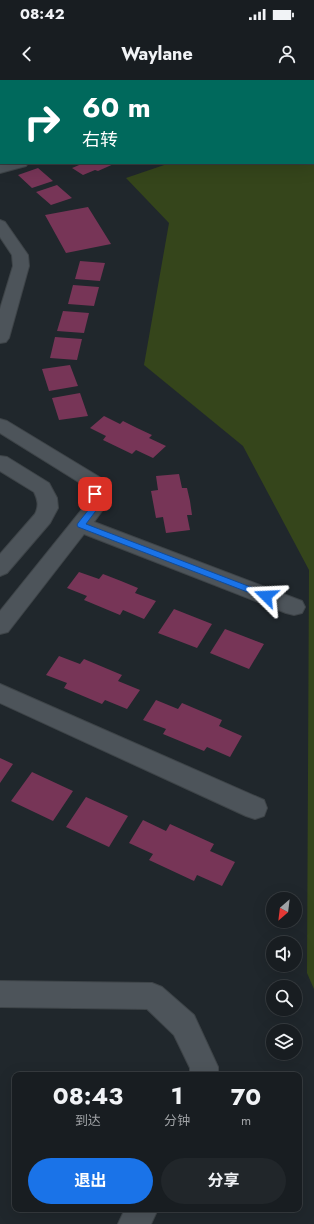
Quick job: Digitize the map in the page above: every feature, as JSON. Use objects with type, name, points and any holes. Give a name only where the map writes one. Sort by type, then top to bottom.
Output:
[{"type":"street","points":[[0,169],[18,164]]},
{"type":"street","points":[[0,225],[20,255],[21,266],[0,338]]},
{"type":"street","points":[[0,425],[94,483],[97,504],[0,626]]},
{"type":"street","points":[[0,462],[42,488],[47,498],[48,508],[43,518],[0,568]]},
{"type":"street","points":[[81,525],[294,607]]},
{"type":"street","points":[[0,693],[255,808]]},
{"type":"street","points":[[0,994],[152,996],[184,1025],[204,1067],[204,1072]]},
{"type":"street","points":[[134,1224],[141,1212]]},
{"type":"green space","points":[[167,164],[314,164],[314,989],[307,973],[309,570],[243,446],[144,365],[169,223],[126,178]]},
{"type":"building","points":[[82,164],[114,164],[98,171],[95,170],[83,175],[72,168]]},
{"type":"building","points":[[38,168],[53,181],[32,188],[18,175]]},
{"type":"building","points":[[57,185],[72,198],[51,205],[36,192]]},
{"type":"building","points":[[88,207],[111,244],[66,253],[45,215]]},
{"type":"building","points":[[80,261],[105,263],[100,281],[75,279]]},
{"type":"building","points":[[73,285],[99,287],[94,306],[68,304]]},
{"type":"building","points":[[63,311],[89,313],[84,333],[57,331]]},
{"type":"building","points":[[55,337],[82,339],[77,360],[50,358]]},
{"type":"building","points":[[70,365],[78,386],[49,391],[42,369]]},
{"type":"building","points":[[80,393],[88,416],[59,420],[52,398]]},
{"type":"building","points":[[104,416],[120,424],[123,421],[152,435],[149,438],[166,446],[153,458],[136,450],[132,454],[103,440],[106,436],[90,428]]},
{"type":"building","points":[[179,474],[182,488],[187,488],[190,501],[192,515],[187,515],[190,530],[166,533],[163,517],[156,518],[151,491],[158,490],[156,476]]},
{"type":"building","points":[[79,572],[99,579],[103,574],[138,588],[135,593],[156,601],[144,619],[123,610],[120,615],[84,600],[87,596],[67,588]]},
{"type":"building","points":[[174,609],[212,624],[197,648],[158,633]]},
{"type":"building","points":[[225,629],[264,644],[249,669],[210,653]]},
{"type":"building","points":[[59,656],[80,664],[84,659],[122,675],[118,681],[140,690],[127,709],[105,700],[102,704],[64,688],[67,683],[46,675]]},
{"type":"building","points":[[156,700],[178,709],[182,703],[222,720],[219,726],[242,736],[230,757],[207,747],[204,751],[163,734],[166,729],[143,720]]},
{"type":"building","points":[[0,758],[13,764],[0,783]]},
{"type":"building","points":[[32,772],[73,791],[53,821],[11,801]]},
{"type":"building","points":[[86,797],[128,816],[109,847],[66,827]]},
{"type":"building","points":[[143,820],[166,831],[170,824],[214,844],[210,851],[235,862],[222,886],[197,875],[194,881],[149,860],[153,854],[129,843]]},
{"type":"route","points":[[95,494],[97,504],[81,525],[266,596]]}]
